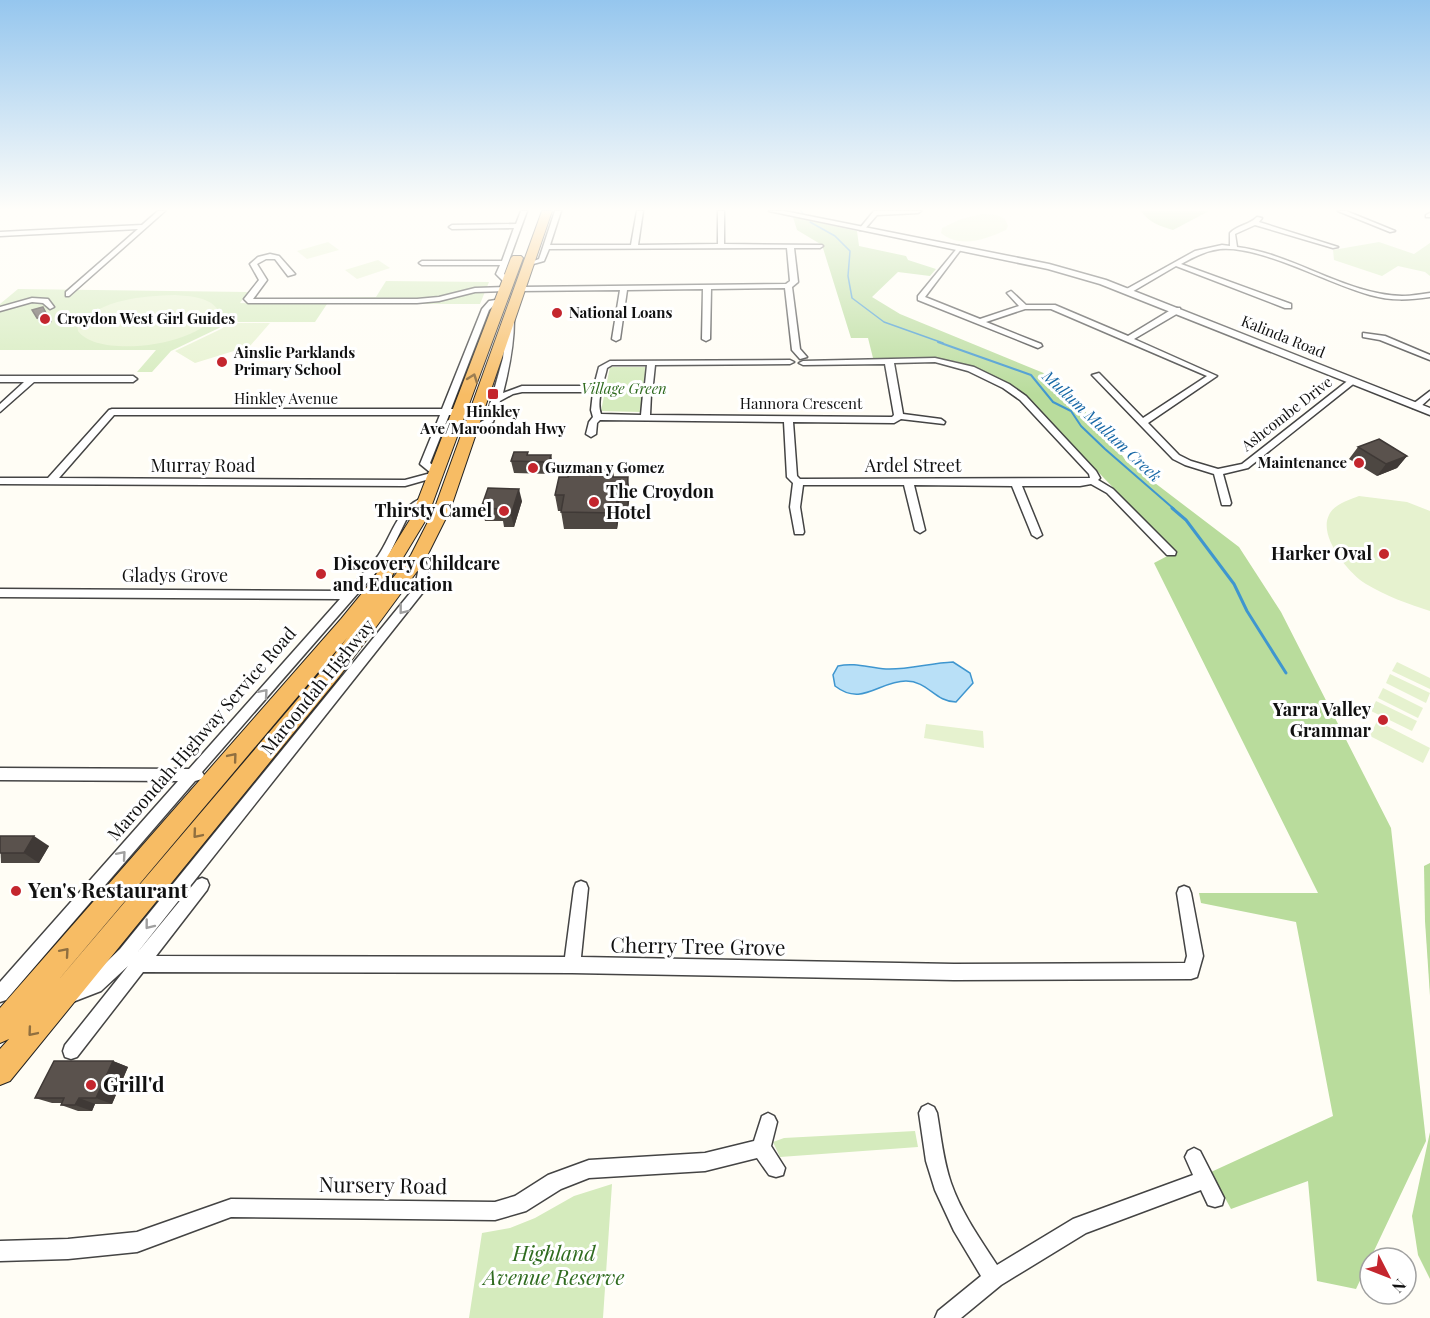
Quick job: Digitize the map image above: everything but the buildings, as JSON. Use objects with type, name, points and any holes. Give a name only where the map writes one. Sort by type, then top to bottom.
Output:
[{"type":"highway","name":"Maroondah Highway","points":[[0,1071],[345,656],[418,558],[442,510],[437,483],[512,273]]},
{"type":"highway","name":"Maroondah Highway","points":[[0,1029],[348,624],[378,585],[406,544],[437,483],[470,432],[526,273]]},
{"type":"highway","points":[[505,291],[521,289]]},
{"type":"highway","points":[[254,732],[276,738]]},
{"type":"street","points":[[69,294],[93,273]]},
{"type":"street","points":[[258,273],[263,280],[248,299],[251,301],[417,301],[439,299],[475,290],[505,291]]},
{"type":"street","points":[[500,273],[505,291]]},
{"type":"street","points":[[521,289],[788,286],[794,282],[793,273]]},
{"type":"street","points":[[941,273],[921,298],[982,321],[1038,346]]},
{"type":"street","name":"Kalinda Road","points":[[1070,273],[1177,310],[1430,412]]},
{"type":"street","points":[[1127,291],[1161,273]]},
{"type":"street","points":[[1199,273],[1288,306]]},
{"type":"street","points":[[1312,273],[1372,293],[1415,298],[1430,295]]},
{"type":"street","points":[[788,286],[791,356]]},
{"type":"street","points":[[706,339],[707,287]]},
{"type":"street","points":[[616,339],[624,288]]},
{"type":"street","points":[[437,483],[426,464],[486,309],[505,291]]},
{"type":"street","points":[[1011,293],[1024,307]]},
{"type":"street","points":[[1415,298],[1430,307]]},
{"type":"street","points":[[0,309],[38,299],[45,301],[50,307]]},
{"type":"street","points":[[982,321],[1024,307],[1059,309],[1213,376],[1143,422]]},
{"type":"street","points":[[1129,339],[1177,310]]},
{"type":"street","points":[[470,432],[490,420],[502,378],[510,334],[510,320]]},
{"type":"street","points":[[1366,335],[1382,338],[1430,358]]},
{"type":"street","points":[[603,352],[606,361],[610,363]]},
{"type":"street","points":[[591,434],[593,422],[598,417],[595,410],[603,367],[610,363],[775,361],[791,356],[816,361],[935,360],[954,363],[1006,386],[1023,398],[1093,473],[1095,478],[1092,481],[1110,491],[1171,552]]},
{"type":"street","points":[[889,361],[899,416]]},
{"type":"street","points":[[649,384],[651,363]]},
{"type":"street","points":[[1096,375],[1176,457],[1218,472],[1226,503]]},
{"type":"street","points":[[502,378],[512,386],[522,389]]},
{"type":"street","points":[[0,379],[133,379]]},
{"type":"street","points":[[0,409],[32,379]]},
{"type":"street","name":"Ashcombe Drive","points":[[1218,472],[1245,466],[1353,381]]},
{"type":"street","points":[[496,400],[510,392],[522,389],[598,389]]},
{"type":"street","points":[[645,417],[647,394]]},
{"type":"street","points":[[1416,406],[1430,394]]},
{"type":"street","name":"Hinkley Avenue","points":[[51,482],[112,412],[461,412]]},
{"type":"street","name":"Hannora Crescent","points":[[598,417],[894,420],[899,416],[943,423]]},
{"type":"street","points":[[788,420],[792,477],[798,482],[795,507],[799,532]]},
{"type":"street","name":"Ardel Street","points":[[798,482],[1080,483],[1092,481]]},
{"type":"street","name":"Murray Road","points":[[0,482],[437,483]]},
{"type":"street","points":[[908,482],[920,530]]},
{"type":"street","name":"Maroondah Highway Service Road","points":[[0,994],[351,595],[382,558],[410,509],[437,483]]},
{"type":"street","points":[[1016,483],[1037,536]]},
{"type":"street","points":[[58,1000],[95,985],[126,955],[420,588],[423,572],[418,558]]},
{"type":"street","name":"Gladys Grove","points":[[0,593],[351,595]]},
{"type":"street","points":[[0,774],[192,774],[214,779]]},
{"type":"street","points":[[227,827],[229,796],[262,784]]},
{"type":"street","points":[[71,1051],[202,885]]},
{"type":"street","points":[[572,965],[581,888]]},
{"type":"street","name":"Cherry Tree Grove","points":[[140,964],[572,965],[954,972],[1191,971],[1195,956],[1184,893]]},
{"type":"street","points":[[126,955],[140,964]]},
{"type":"street","points":[[928,1113],[934,1154],[944,1189],[964,1229],[994,1278]]},
{"type":"street","points":[[768,1122],[761,1148],[776,1168]]},
{"type":"street","name":"Nursery Road","points":[[0,1251],[68,1249],[137,1242],[231,1208],[495,1211],[519,1203],[555,1182],[589,1169],[705,1161],[761,1148]]},
{"type":"street","points":[[1194,1157],[1215,1198]]},
{"type":"street","points":[[945,1318],[994,1278],[1080,1226],[1204,1180]]},
{"type":"green space","points":[[348,273],[376,273],[357,279]]},
{"type":"green space","points":[[831,273],[897,273],[872,297],[900,314],[1046,374],[1106,432],[1126,461],[1239,547],[1281,612],[1391,828],[1426,1141],[1376,1246],[1358,1246],[1358,1285],[1356,1289],[1317,1281],[1308,1181],[1231,1209],[1211,1172],[1333,1116],[1296,922],[1201,903],[1199,893],[1318,893],[1154,563],[1175,552],[1029,400],[958,362],[941,359],[873,358],[868,338],[851,338]]},
{"type":"green space","points":[[902,273],[933,273],[930,276]]},
{"type":"green space","points":[[1372,273],[1388,273],[1382,276]]},
{"type":"green space","points":[[386,281],[489,282],[480,304],[327,304],[315,322],[226,322],[219,328],[171,351],[152,372],[137,372],[156,350],[0,350],[0,304],[18,289],[248,292],[240,303],[271,304],[276,298],[376,297]]},
{"type":"green space","points":[[175,295],[205,300],[218,310],[209,322],[194,332],[174,340],[151,344],[107,345],[90,340],[78,331],[77,325],[87,316],[110,304],[149,296]]},
{"type":"green space","points":[[229,323],[270,323],[250,346],[195,363],[175,351],[221,329]]},
{"type":"green space","name":"Village Green","points":[[610,367],[646,367],[641,412],[601,411]]},
{"type":"green space","name":"Harker Oval","points":[[1359,496],[1407,502],[1430,511],[1430,611],[1366,584],[1343,563],[1328,533],[1329,515],[1338,505]]},
{"type":"green space","points":[[1397,662],[1430,678],[1430,689],[1392,671]]},
{"type":"green space","points":[[1390,674],[1430,693],[1426,703],[1386,683]]},
{"type":"green space","points":[[1383,688],[1423,708],[1418,718],[1378,698]]},
{"type":"green space","points":[[1376,701],[1417,721],[1412,731],[1371,711]]},
{"type":"green space","points":[[1377,721],[1430,748],[1423,763],[1370,736]]},
{"type":"green space","points":[[926,724],[983,731],[984,748],[924,738]]},
{"type":"green space","points":[[1430,863],[1430,996],[1424,866]]},
{"type":"green space","points":[[915,1131],[918,1147],[780,1157],[773,1142],[784,1138]]},
{"type":"green space","points":[[1430,1132],[1430,1279],[1418,1255],[1412,1216]]},
{"type":"green space","name":"Highland Avenue Reserve","points":[[612,1184],[603,1318],[469,1318],[482,1233],[510,1228],[535,1218],[574,1196]]},
{"type":"water","points":[[953,662],[970,673],[973,683],[956,702],[942,699],[920,684],[906,681],[896,682],[862,694],[854,694],[835,686],[833,675],[838,666],[844,665],[894,669]]},
{"type":"waterway","name":"Mullum Mullum Creek","points":[[848,273],[852,298],[884,322],[943,343]]},
{"type":"waterway","name":"Mullum Mullum Creek","points":[[938,342],[1031,375],[1053,402],[1071,411],[1081,426],[1105,449],[1174,509]]},
{"type":"waterway","name":"Mullum Mullum Creek","points":[[1172,508],[1186,520],[1234,584],[1247,611],[1286,673]]},
{"type":"place","name":"National Loans","points":[[557,313]]},
{"type":"place","name":"Croydon West Girl Guides","points":[[45,319]]},
{"type":"place","name":"Ainslie Parklands Primary School","points":[[222,362]]},
{"type":"place","name":"Hinkley Ave/Maroondah Hwy","points":[[493,394]]},
{"type":"place","name":"Maintenance","points":[[1359,463]]},
{"type":"place","name":"Guzman y Gomez","points":[[533,468]]},
{"type":"place","name":"The Croydon Hotel","points":[[594,502]]},
{"type":"place","name":"Thirsty Camel","points":[[504,511]]},
{"type":"place","name":"Harker Oval","points":[[1384,554]]},
{"type":"place","name":"Discovery Childcare and Education","points":[[321,574]]},
{"type":"place","name":"Yarra Valley Grammar","points":[[1383,720]]},
{"type":"place","name":"Yen's Restaurant","points":[[16,891]]},
{"type":"place","name":"Grill'd","points":[[91,1085]]}]
